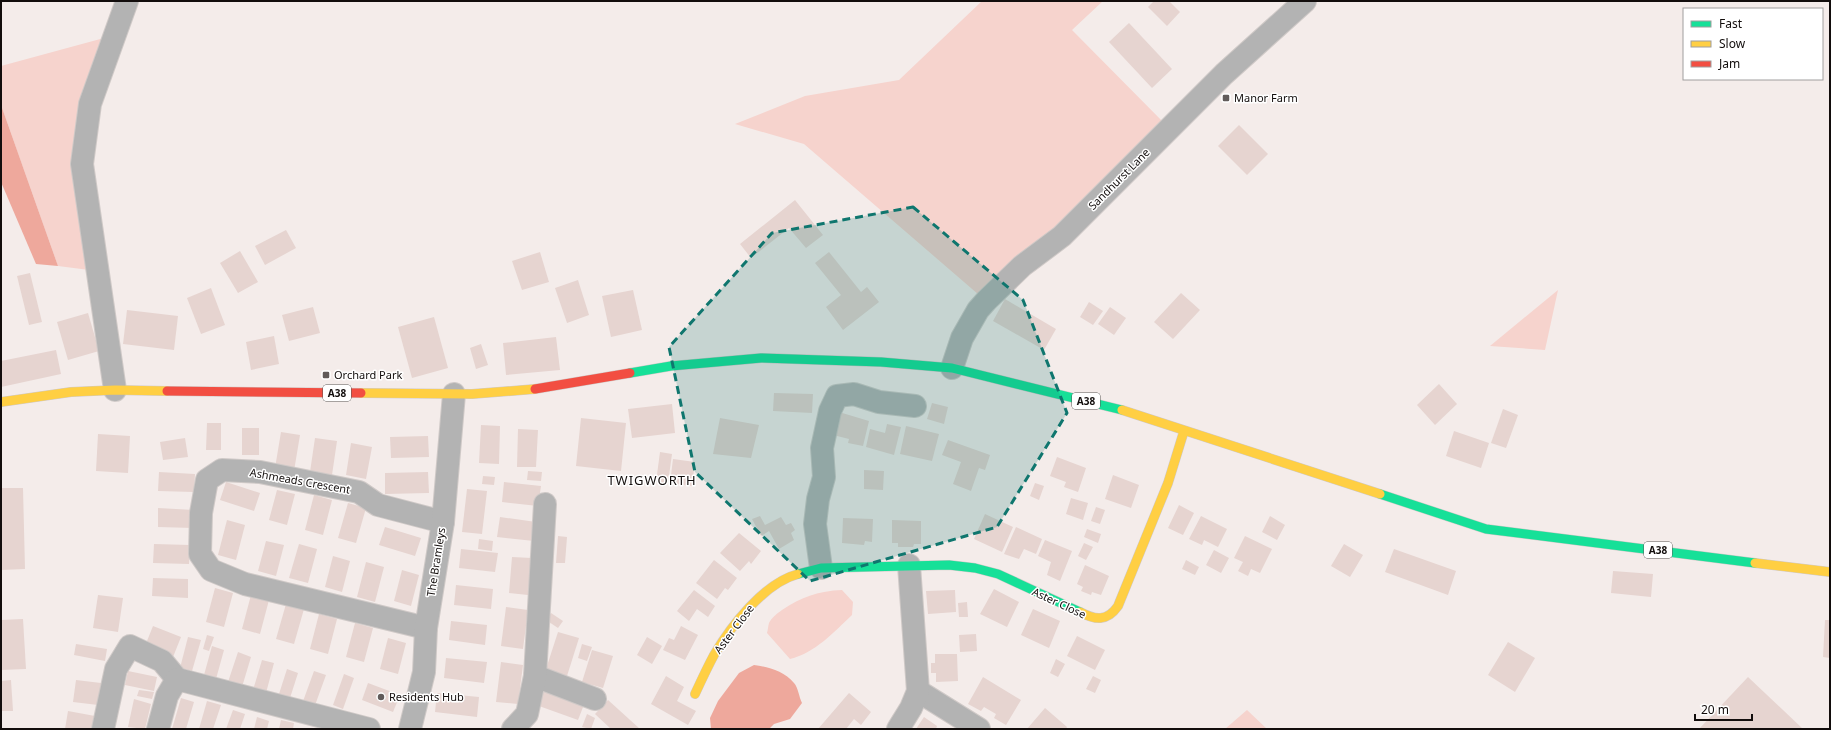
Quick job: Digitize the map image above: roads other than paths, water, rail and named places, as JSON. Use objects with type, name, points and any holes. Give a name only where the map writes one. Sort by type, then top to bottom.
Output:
[{"type":"main road","name":"A38","points":[[1,402],[71,392],[115,390],[454,394],[531,390],[671,366],[762,358],[881,362],[952,368],[1122,410],[1486,529],[1830,572]]},
{"type":"main road","name":"Aster Close","points":[[702,688],[714,655],[737,622],[761,595],[791,576],[821,568],[949,565],[975,568],[998,574],[1092,618],[1101,619],[1108,616],[1116,609],[1120,601],[1168,483],[1184,431]]},
{"type":"street","points":[[115,390],[82,164],[90,104],[127,1]]},
{"type":"street","name":"Sandhurst Lane","points":[[952,368],[962,338],[978,310],[986,301],[1022,266],[1062,236],[1224,74],[1305,1]]},
{"type":"street","name":"The Bramleys","points":[[410,729],[424,672],[426,628],[443,522],[454,394]]},
{"type":"street","points":[[821,568],[814,524],[818,499],[824,478],[822,448],[830,411],[837,396],[854,394],[879,402],[915,406]]},
{"type":"street","name":"Ashmeads Crescent","points":[[426,628],[245,584],[211,570],[200,554],[201,513],[207,480],[222,470],[252,471],[359,492],[378,505],[443,522]]},
{"type":"street","points":[[513,729],[527,714],[535,676],[545,504]]},
{"type":"street","points":[[898,729],[911,708],[918,691],[909,565]]},
{"type":"street","points":[[102,729],[116,669],[130,646],[162,660],[177,679],[369,729]]},
{"type":"street","points":[[535,676],[595,699]]},
{"type":"street","points":[[158,729],[167,696],[177,679]]},
{"type":"street","points":[[918,691],[979,729]]},
{"type":"place","name":"Manor Farm","points":[[1226,98]]},
{"type":"place","name":"Orchard Park","points":[[326,375]]},
{"type":"place","name":"Residents Hub","points":[[381,697]]},
{"type":"district","name":"TWIGWORTH","points":[[652,480]]}]
